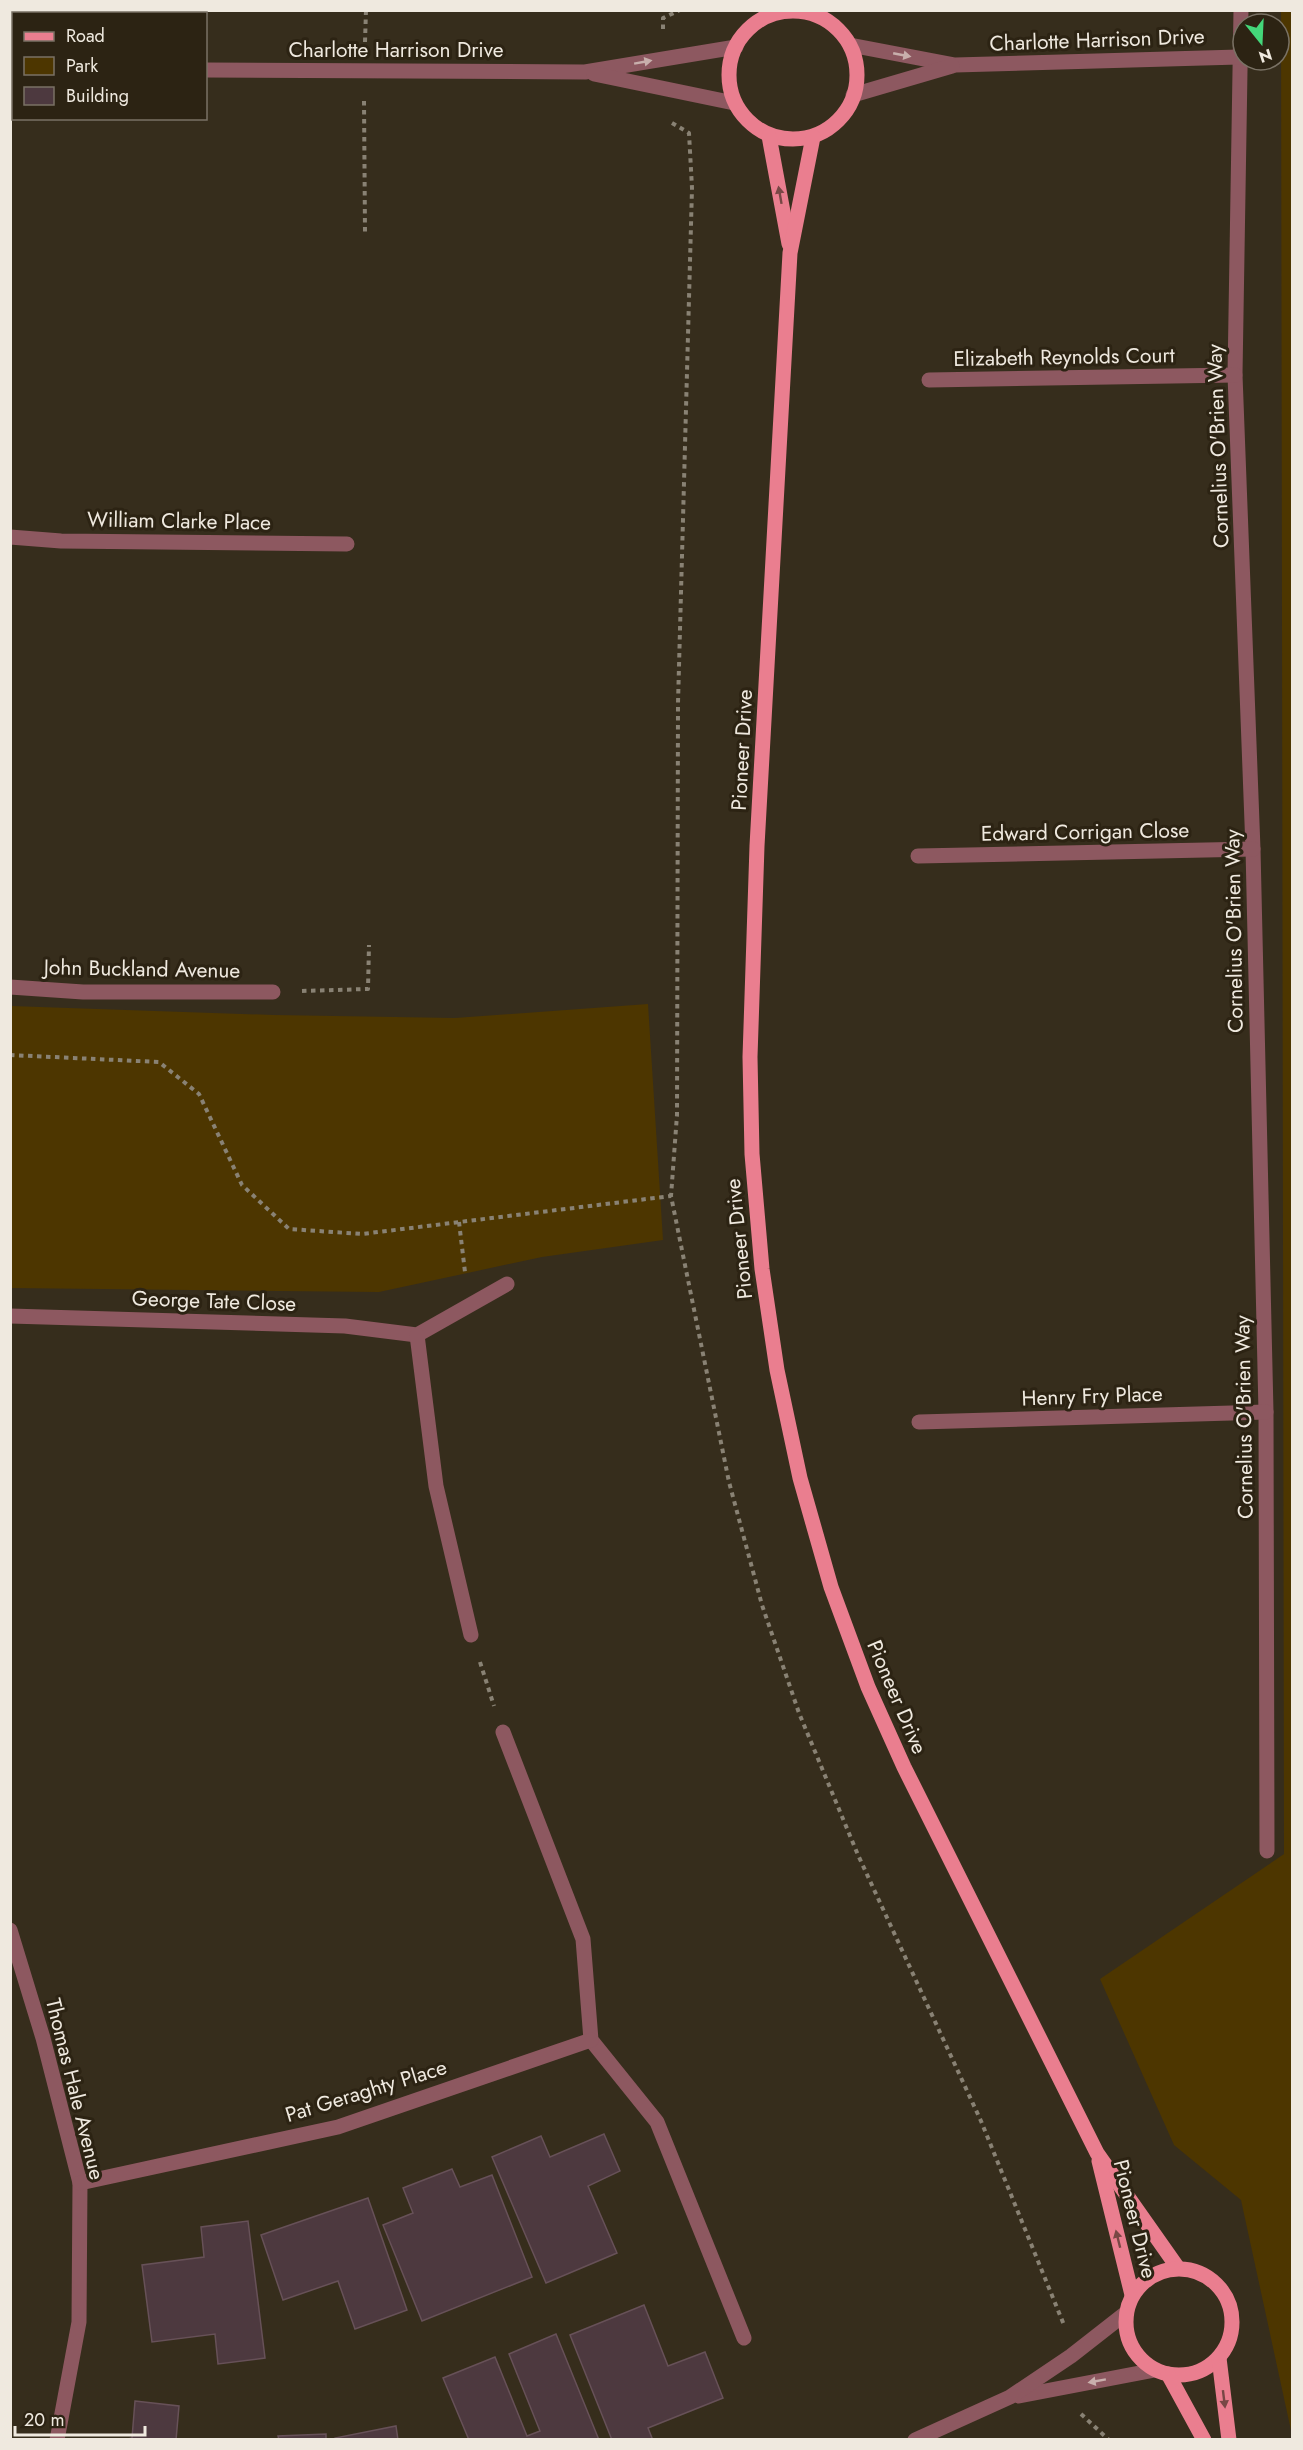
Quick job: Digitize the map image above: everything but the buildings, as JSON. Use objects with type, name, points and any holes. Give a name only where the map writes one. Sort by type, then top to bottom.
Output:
[{"type":"main road","points":[[768,13],[814,13],[836,27],[850,45],[857,66],[857,83],[850,105],[833,126],[813,137],[792,140],[770,136],[747,121],[734,103],[729,80],[730,57],[741,37],[768,13]]},
{"type":"main road","name":"Pioneer Drive","points":[[770,136],[790,253]]},
{"type":"main road","name":"Pioneer Drive","points":[[813,137],[790,253],[757,846],[750,1057],[752,1154],[762,1269],[777,1370],[800,1478],[825,1565],[868,1687],[940,1841],[1097,2153],[1178,2268]]},
{"type":"main road","name":"Pioneer Drive","points":[[1097,2153],[1132,2295]]},
{"type":"main road","points":[[1178,2268],[1202,2274],[1217,2284],[1228,2300],[1232,2319],[1230,2338],[1219,2358],[1204,2370],[1187,2375],[1161,2372],[1140,2359],[1130,2344],[1125,2325],[1132,2295],[1144,2282],[1160,2272],[1178,2268]]},
{"type":"main road","points":[[1219,2358],[1229,2439]]},
{"type":"main road","points":[[1161,2372],[1204,2439]]},
{"type":"street","name":"Charlotte Harrison Drive","points":[[850,45],[955,65],[1231,57]]},
{"type":"street","name":"Charlotte Harrison Drive","points":[[207,70],[585,72],[736,47]]},
{"type":"street","name":"Charlotte Harrison Drive","points":[[853,95],[955,65]]},
{"type":"street","name":"Charlotte Harrison Drive","points":[[585,72],[734,103]]},
{"type":"street","name":"Cornelius O'Brien Way","points":[[1239,72],[1235,375],[1254,849],[1266,1412],[1267,1851]]},
{"type":"street","name":"Elizabeth Reynolds Court","points":[[929,380],[1235,375]]},
{"type":"street","name":"William Clarke Place","points":[[10,537],[61,541],[348,544]]},
{"type":"street","name":"Edward Corrigan Close","points":[[918,856],[1254,849]]},
{"type":"street","name":"John Buckland Avenue","points":[[10,987],[83,992],[273,992]]},
{"type":"street","points":[[471,1635],[436,1486],[417,1335],[507,1284]]},
{"type":"street","name":"George Tate Close","points":[[10,1316],[345,1326],[417,1335]]},
{"type":"street","name":"Henry Fry Place","points":[[919,1422],[1266,1412]]},
{"type":"street","points":[[503,1732],[583,1939],[591,2040],[657,2122],[744,2338]]},
{"type":"street","name":"Thomas Hale Avenue","points":[[10,1930],[43,2038],[80,2183],[79,2322],[57,2439]]},
{"type":"street","name":"Pat Geraghty Place","points":[[80,2183],[338,2127],[591,2040]]},
{"type":"street","points":[[915,2439],[1010,2397],[1071,2356],[1126,2313]]},
{"type":"street","points":[[1010,2397],[1161,2372]]},
{"type":"path","points":[[365,232],[363,71],[366,10]]},
{"type":"path","points":[[273,992],[368,988],[369,945]]},
{"type":"path","points":[[10,1055],[159,1062],[199,1094],[242,1185],[289,1229],[362,1234],[671,1196]]},
{"type":"path","points":[[459,1222],[470,1305]]},
{"type":"path","points":[[471,1635],[503,1732]]},
{"type":"green space","points":[[1292,11],[1292,2435],[1241,2200],[1174,2145],[1100,1979],[1284,1854],[1281,72],[1291,72],[1291,12],[1281,12]]},
{"type":"green space","points":[[648,1004],[663,1240],[542,1257],[379,1292],[11,1288],[11,1006],[274,1015],[455,1018]]}]
